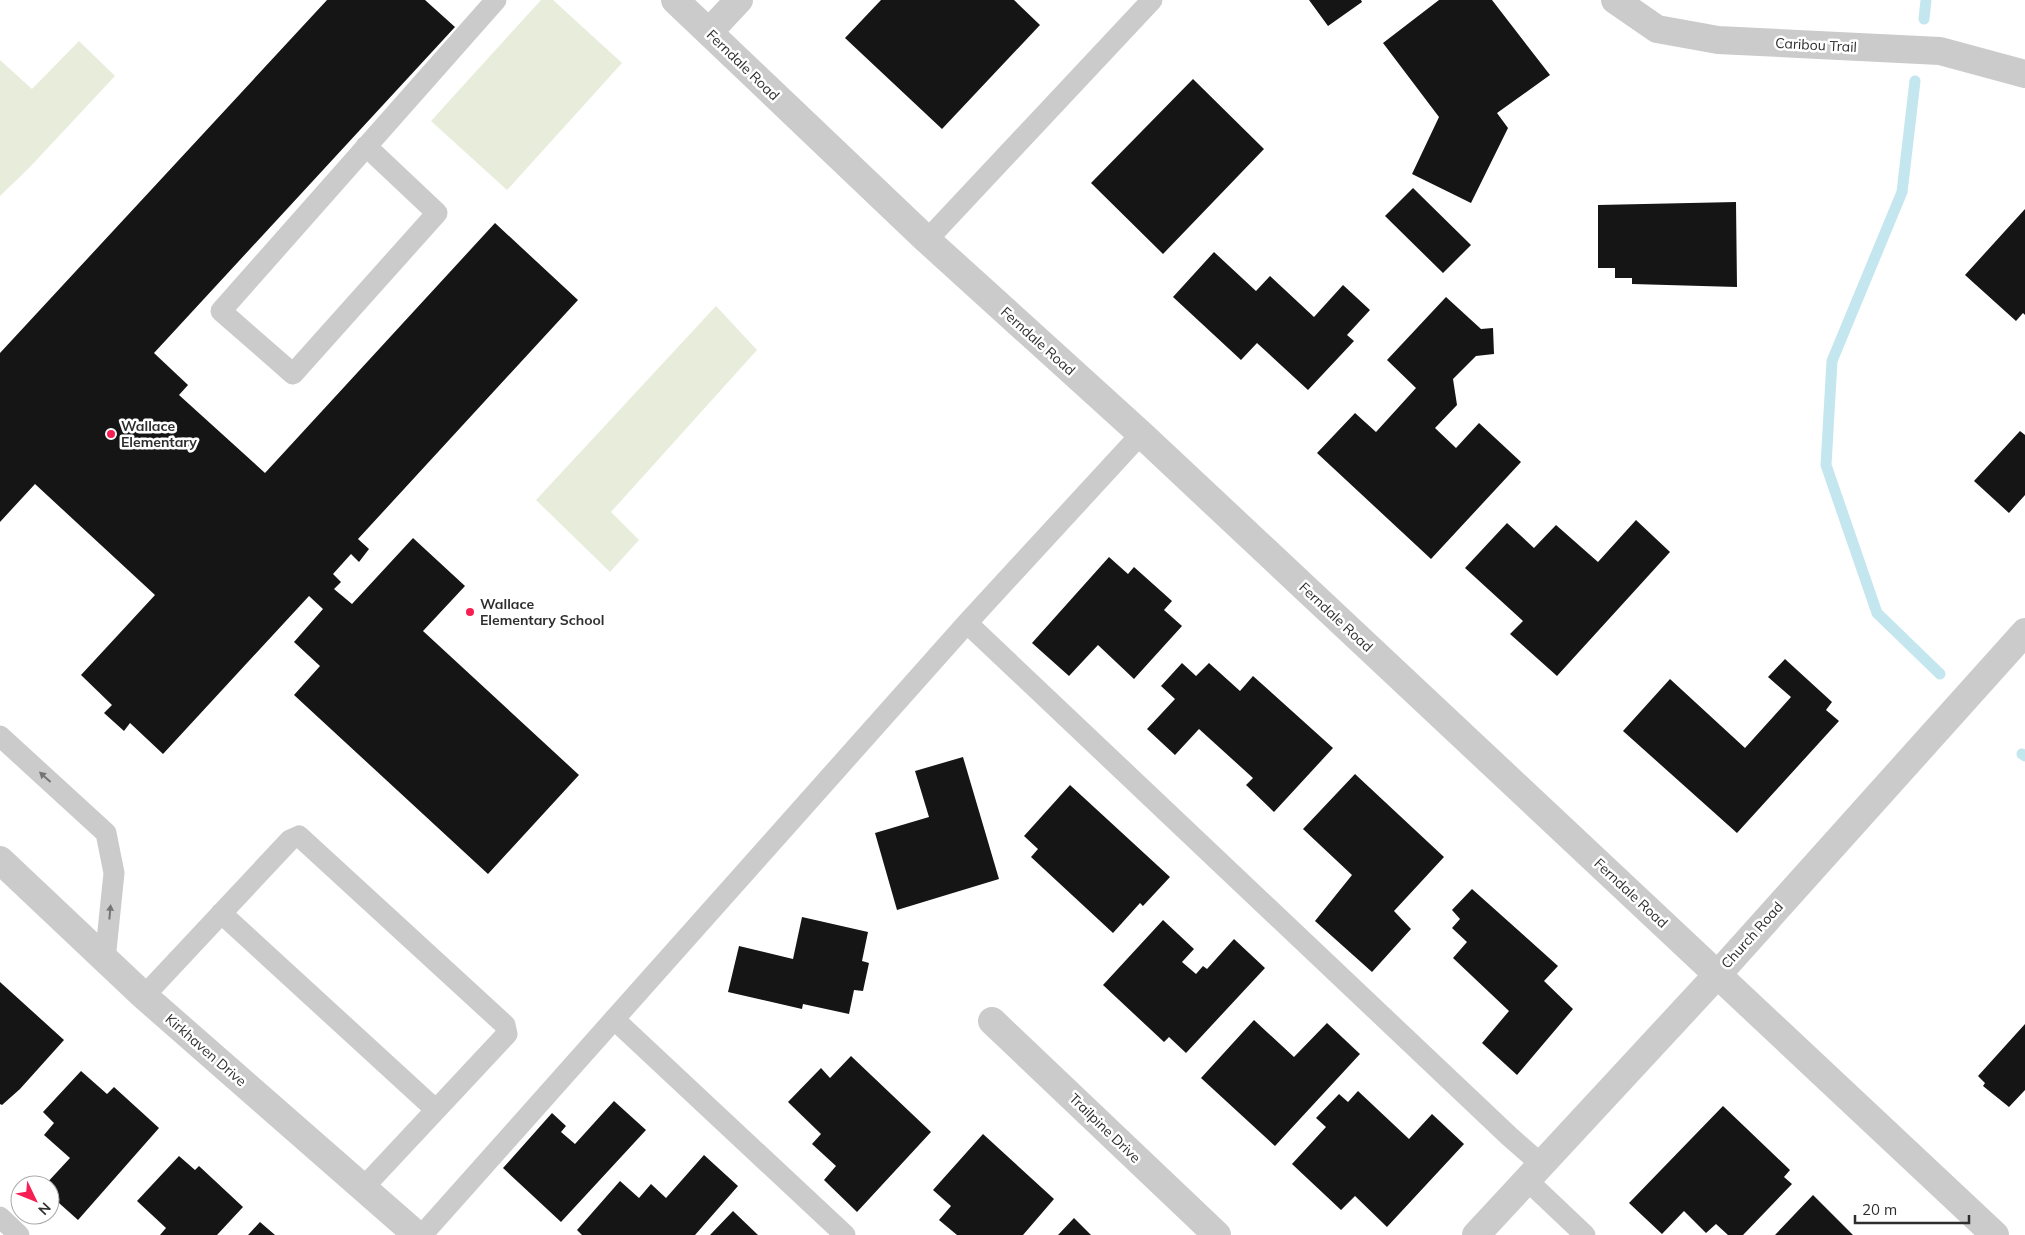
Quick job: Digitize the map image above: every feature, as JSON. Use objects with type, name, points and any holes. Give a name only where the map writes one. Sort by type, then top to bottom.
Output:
[{"type":"street","name":"Ferndale Road","points":[[675,0],[927,240],[1141,434],[1995,1235]]},
{"type":"street","points":[[709,32],[739,0]]},
{"type":"street","name":"Caribou Trail","points":[[1615,0],[1657,29],[1718,40],[1940,51],[2025,74]]},
{"type":"street","name":"Church Road","points":[[1476,1235],[1718,974],[2025,632]]},
{"type":"street","name":"Kirkhaven Drive","points":[[0,860],[144,996],[417,1235]]},
{"type":"street","name":"Trailpine Drive","points":[[992,1021],[1217,1235]]},
{"type":"lane","points":[[366,146],[438,213],[293,374],[221,312],[366,146],[496,0]]},
{"type":"lane","points":[[927,240],[1152,0]]},
{"type":"lane","points":[[422,1235],[967,624],[1141,434]]},
{"type":"lane","points":[[967,624],[1509,1136],[1534,1172],[1585,1235]]},
{"type":"lane","points":[[0,736],[106,833],[114,873],[105,960]]},
{"type":"lane","points":[[144,996],[290,840],[299,836],[506,1025],[507,1034],[363,1188]]},
{"type":"lane","points":[[221,913],[436,1110]]},
{"type":"lane","points":[[614,1019],[845,1235]]},
{"type":"lane","points":[[0,1217],[19,1235]]},
{"type":"green space","points":[[541,0],[553,0],[622,63],[507,190],[431,121]]},
{"type":"green space","points":[[79,41],[115,76],[29,168],[0,196],[0,60],[32,89]]},
{"type":"green space","points":[[716,306],[757,350],[611,512],[639,540],[610,572],[536,500]]},
{"type":"building","name":"Wallace Elementary","points":[[327,0],[425,0],[455,27],[154,353],[188,385],[179,395],[265,473],[495,223],[578,300],[358,539],[369,549],[359,562],[351,554],[333,574],[341,582],[334,589],[352,604],[413,538],[465,586],[423,631],[579,775],[488,874],[294,695],[320,666],[294,642],[323,609],[309,596],[163,754],[130,723],[124,731],[104,713],[112,705],[81,675],[155,595],[35,484],[0,522],[0,353]]},
{"type":"building","points":[[881,0],[1014,0],[1040,25],[942,129],[845,38]]},
{"type":"building","points":[[1309,0],[1361,0],[1362,2],[1328,26]]},
{"type":"building","points":[[1439,0],[1492,0],[1550,75],[1497,113],[1508,128],[1471,203],[1412,174],[1439,117],[1383,43]]},
{"type":"building","points":[[1193,79],[1264,149],[1163,254],[1091,183]]},
{"type":"building","points":[[1413,188],[1471,245],[1443,273],[1385,216]]},
{"type":"building","points":[[1736,202],[1737,287],[1632,284],[1632,278],[1615,278],[1615,268],[1598,268],[1598,205]]},
{"type":"building","points":[[2025,209],[2025,315],[2023,313],[2016,321],[1965,275]]},
{"type":"building","points":[[1214,252],[1256,291],[1270,276],[1314,317],[1343,285],[1370,310],[1347,335],[1354,341],[1308,390],[1257,343],[1241,360],[1173,297]]},
{"type":"building","points":[[1446,297],[1481,329],[1493,328],[1494,354],[1476,356],[1453,379],[1457,405],[1435,428],[1456,448],[1479,423],[1521,462],[1431,559],[1317,453],[1355,413],[1376,432],[1416,388],[1387,360]]},
{"type":"building","points":[[2020,431],[2025,435],[2025,495],[2009,513],[1974,481]]},
{"type":"building","points":[[1636,520],[1670,552],[1557,676],[1510,634],[1523,621],[1465,568],[1507,523],[1534,548],[1556,525],[1598,562]]},
{"type":"building","points":[[1109,557],[1128,574],[1134,567],[1172,601],[1164,610],[1182,626],[1134,679],[1098,645],[1069,676],[1032,643]]},
{"type":"building","points":[[1785,659],[1832,702],[1826,710],[1839,721],[1737,833],[1623,731],[1670,679],[1745,748],[1791,697],[1768,677]]},
{"type":"building","points":[[1182,663],[1196,676],[1209,663],[1240,691],[1253,676],[1333,748],[1274,812],[1246,785],[1253,778],[1199,729],[1175,755],[1147,729],[1175,699],[1161,686]]},
{"type":"building","points":[[963,757],[999,879],[897,910],[875,833],[929,817],[915,771]]},
{"type":"building","points":[[1355,774],[1444,857],[1394,911],[1411,929],[1372,972],[1315,921],[1352,875],[1303,829]]},
{"type":"building","points":[[1070,785],[1170,877],[1143,906],[1140,903],[1113,933],[1031,857],[1038,849],[1024,836]]},
{"type":"building","points":[[1472,889],[1558,966],[1544,981],[1573,1009],[1517,1075],[1482,1043],[1509,1011],[1453,958],[1467,942],[1452,928],[1460,919],[1452,910]]},
{"type":"building","points":[[802,917],[868,932],[862,961],[869,963],[863,991],[854,990],[849,1014],[803,1004],[802,1009],[728,992],[739,946],[793,959]]},
{"type":"building","points":[[1163,920],[1194,949],[1182,962],[1196,974],[1203,966],[1207,969],[1234,939],[1265,968],[1186,1053],[1169,1037],[1164,1042],[1103,985]]},
{"type":"building","points":[[0,982],[64,1040],[20,1089],[2,1105],[0,1104]]},
{"type":"building","points":[[1254,1020],[1294,1057],[1327,1023],[1360,1054],[1275,1146],[1201,1078]]},
{"type":"building","points":[[2025,1024],[2025,1090],[2009,1107],[1983,1086],[1985,1083],[1978,1076]]},
{"type":"building","points":[[851,1056],[931,1132],[857,1212],[824,1180],[836,1166],[812,1144],[821,1134],[788,1102],[821,1068],[830,1078]]},
{"type":"building","points":[[81,1071],[107,1094],[114,1087],[159,1128],[78,1220],[60,1204],[60,1175],[54,1175],[70,1158],[44,1135],[54,1123],[43,1112]]},
{"type":"building","points":[[1358,1091],[1409,1139],[1432,1114],[1464,1144],[1387,1227],[1355,1196],[1341,1210],[1292,1164],[1326,1127],[1316,1118],[1339,1094],[1348,1102]]},
{"type":"building","points":[[614,1101],[646,1130],[561,1222],[503,1168],[552,1113],[566,1126],[561,1132],[575,1144]]},
{"type":"building","points":[[1723,1106],[1790,1170],[1784,1177],[1792,1184],[1743,1235],[1728,1235],[1716,1224],[1706,1233],[1684,1211],[1662,1234],[1629,1203]]},
{"type":"building","points":[[983,1134],[1054,1199],[1023,1235],[957,1235],[939,1220],[951,1206],[933,1190]]},
{"type":"building","points":[[704,1155],[738,1186],[695,1235],[582,1235],[577,1230],[620,1181],[639,1198],[651,1184],[666,1198]]},
{"type":"building","points":[[179,1156],[195,1170],[199,1166],[243,1207],[217,1235],[160,1235],[166,1228],[137,1201]]},
{"type":"building","points":[[1813,1195],[1853,1235],[1775,1235]]},
{"type":"building","points":[[733,1211],[758,1235],[710,1235]]},
{"type":"building","points":[[1074,1218],[1091,1235],[1058,1235]]},
{"type":"building","points":[[260,1222],[275,1235],[248,1235]]},
{"type":"waterway","points":[[1924,19],[1926,0]]},
{"type":"waterway","points":[[1915,81],[1902,192],[1832,361],[1826,465],[1877,613],[1940,674]]},
{"type":"place","name":"Wallace Elementary","points":[[111,434]]},
{"type":"place","name":"Wallace Elementary School","points":[[470,612]]}]
